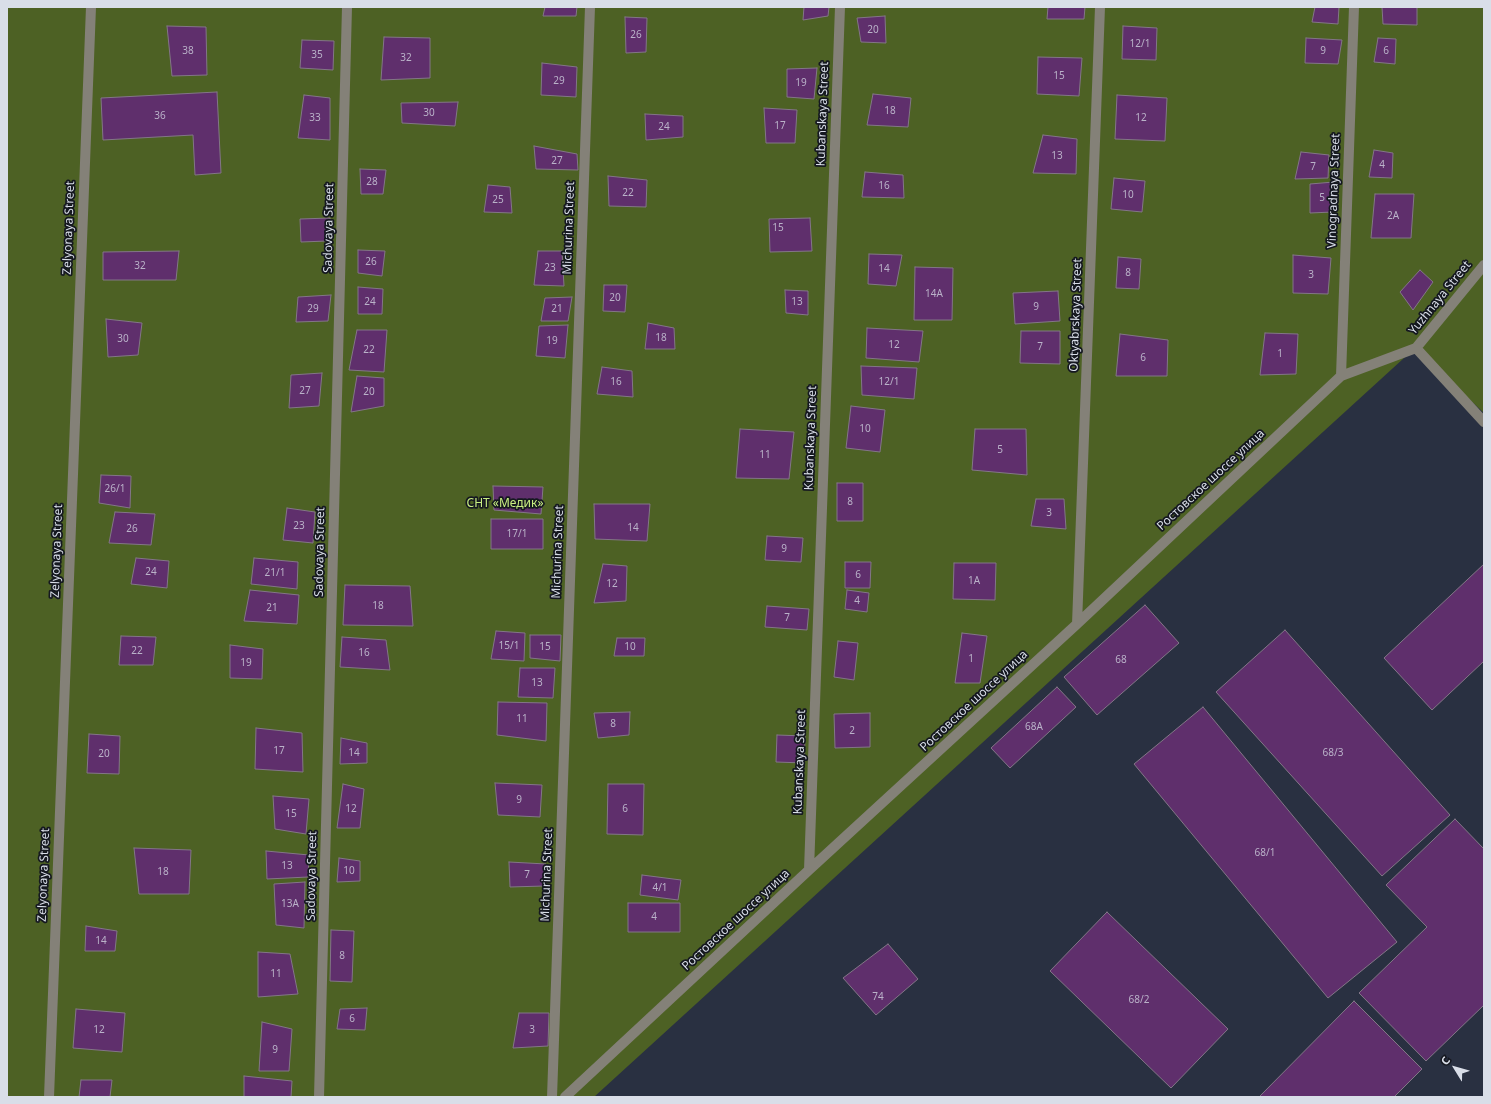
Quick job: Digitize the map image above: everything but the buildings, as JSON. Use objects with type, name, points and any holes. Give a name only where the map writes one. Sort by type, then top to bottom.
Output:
[{"type":"street","name":"Zelyonaya Street","points":[[49,1097],[91,7]]},
{"type":"street","name":"Sadovaya Street","points":[[320,1097],[347,7]]},
{"type":"street","name":"Michurina Street","points":[[552,1097],[590,7]]},
{"type":"street","name":"Kubanskaya Street","points":[[809,870],[840,7]]},
{"type":"street","name":"Oktyabrskaya Street","points":[[1077,624],[1100,7]]},
{"type":"street","name":"Vinogradnaya Street","points":[[1341,376],[1354,7]]},
{"type":"street","name":"Yuzhnaya Street","points":[[1416,348],[1484,265]]},
{"type":"street","name":"Ростовское шоссе улица","points":[[565,1097],[1077,624],[1341,376],[1416,348]]},
{"type":"street","points":[[1416,348],[1484,422]]},
{"type":"green space","name":"СНТ «Медик»","points":[[7,7],[1484,7],[1484,413],[1415,348],[594,1097],[7,1097]]}]
